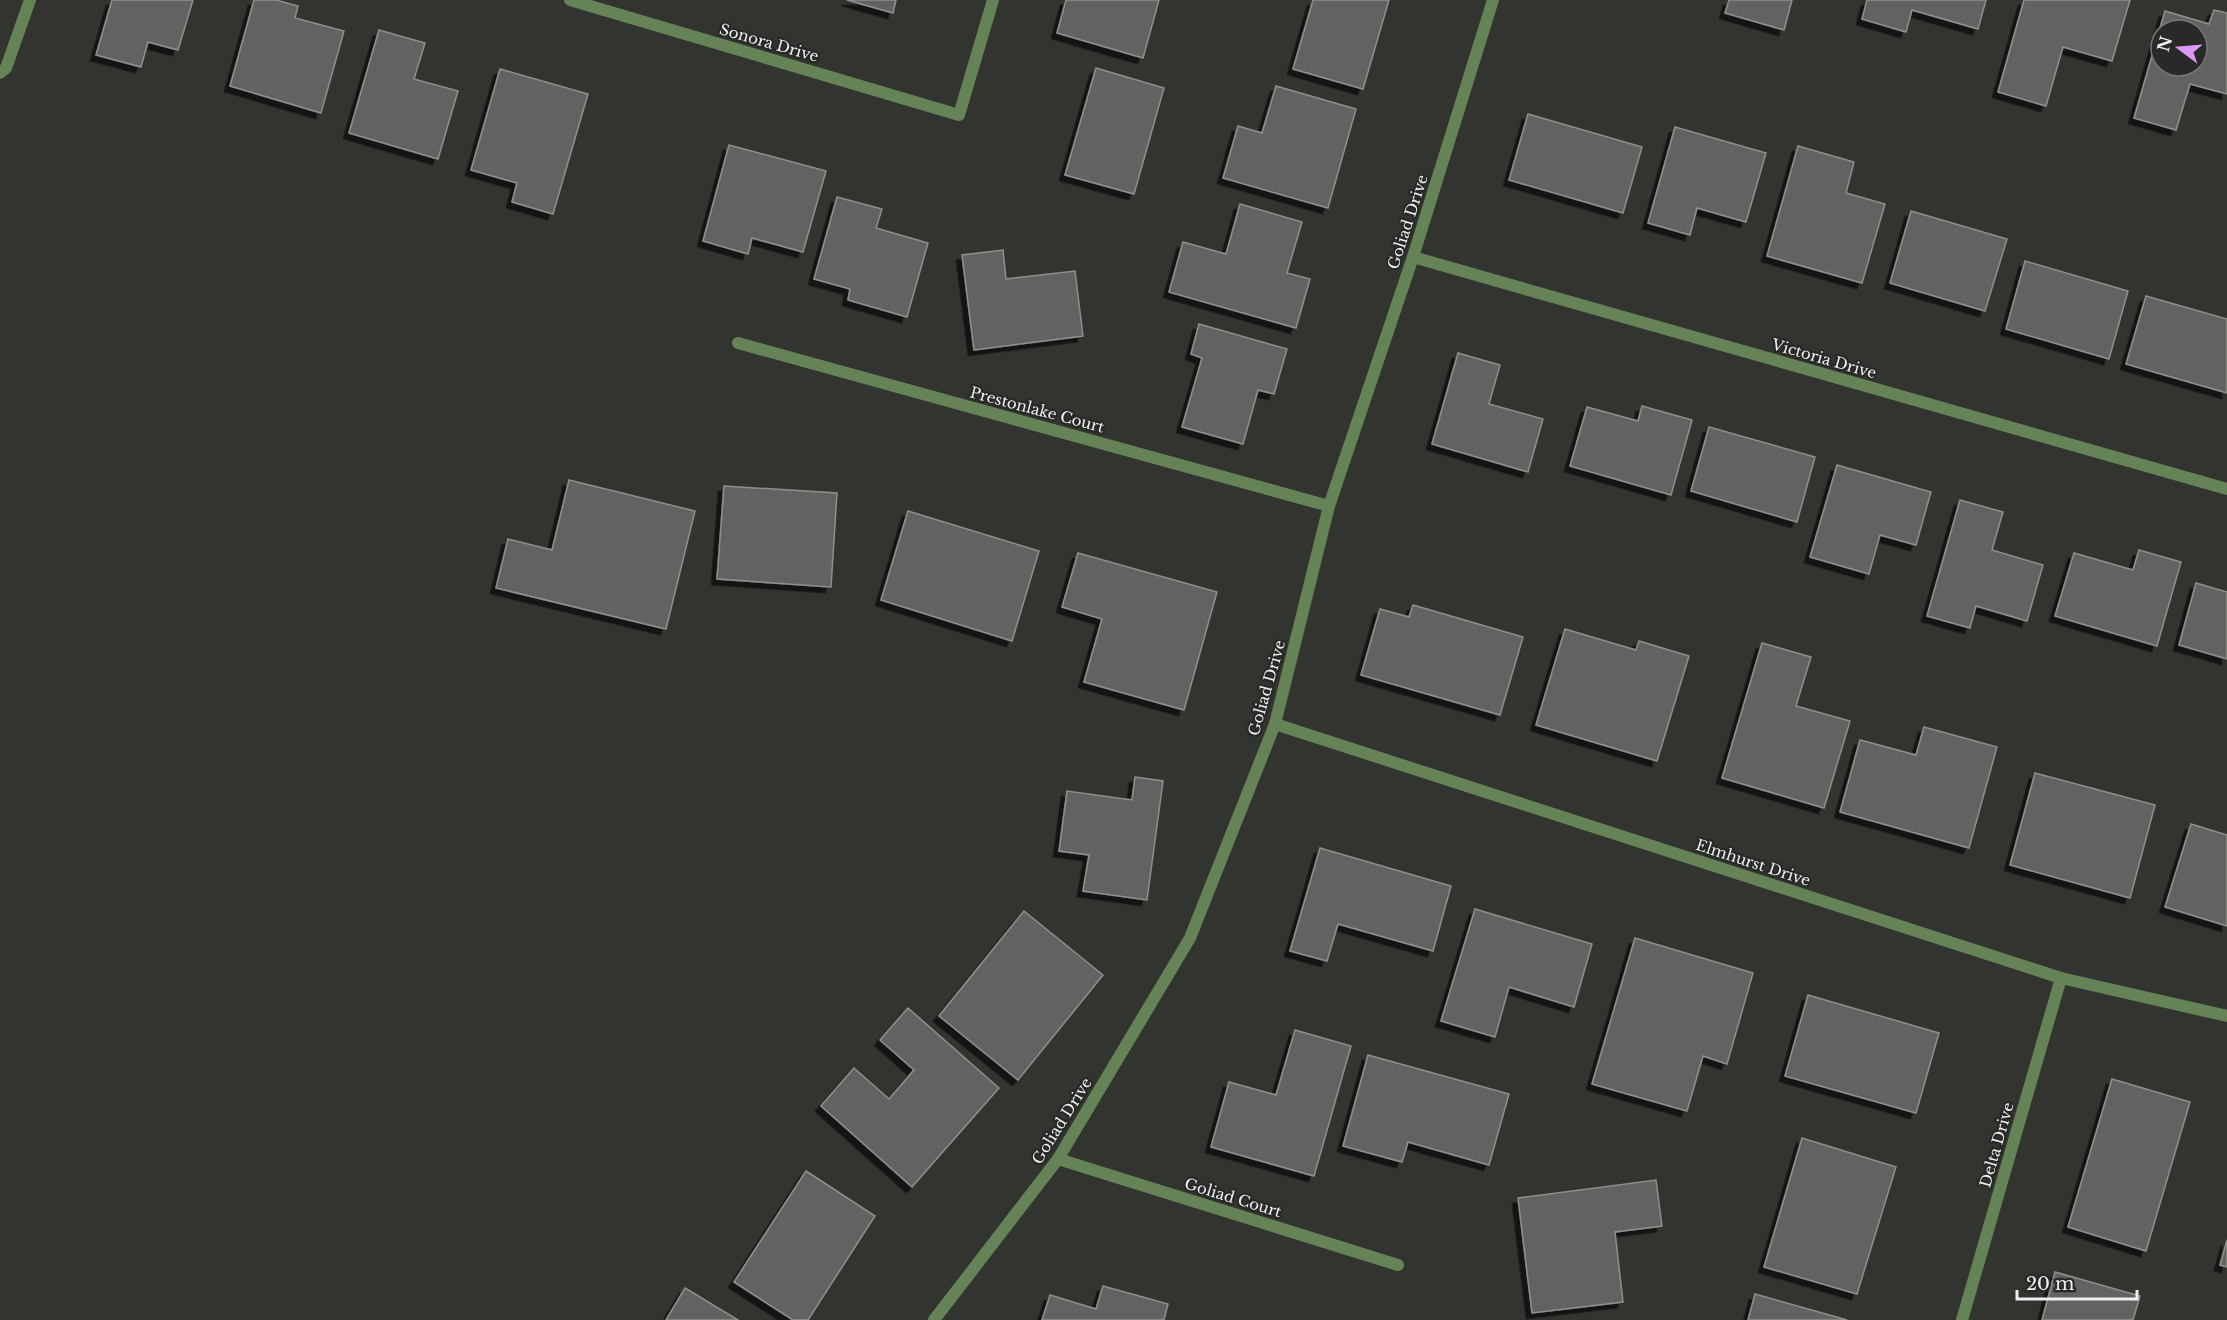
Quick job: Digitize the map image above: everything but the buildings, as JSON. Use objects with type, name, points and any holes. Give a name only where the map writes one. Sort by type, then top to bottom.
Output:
[{"type":"street","points":[[0,73],[6,68],[30,0]]},
{"type":"street","name":"Sonora Drive","points":[[570,0],[959,115],[993,0]]},
{"type":"street","name":"Goliad Drive","points":[[934,1320],[1058,1159],[1190,938],[1275,724],[1329,506],[1413,257],[1493,0]]},
{"type":"street","name":"Victoria Drive","points":[[1413,257],[2227,489]]},
{"type":"street","name":"Prestonlake Court","points":[[738,343],[1329,506]]},
{"type":"street","name":"Elmhurst Drive","points":[[1275,724],[2061,978],[2227,1016]]},
{"type":"street","name":"Delta Drive","points":[[1962,1320],[2061,978]]},
{"type":"street","name":"Goliad Court","points":[[1058,1159],[1398,1265]]}]
